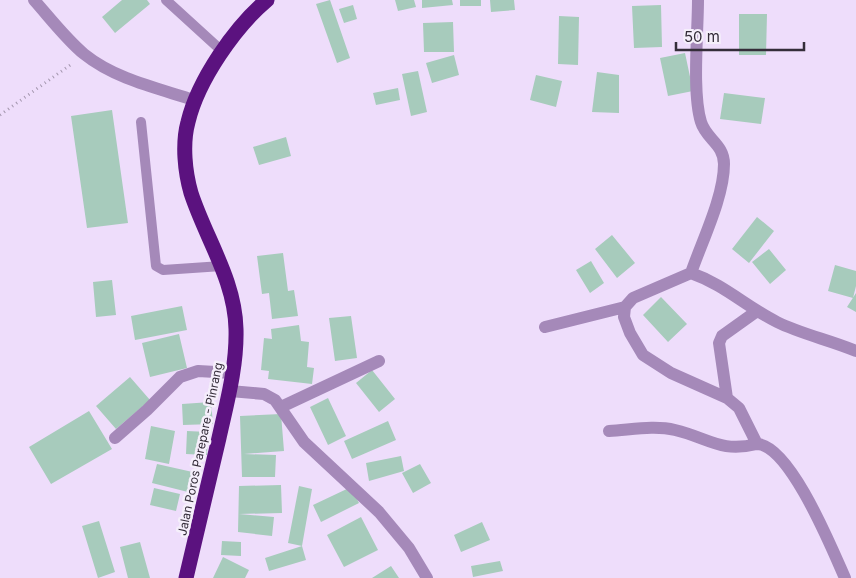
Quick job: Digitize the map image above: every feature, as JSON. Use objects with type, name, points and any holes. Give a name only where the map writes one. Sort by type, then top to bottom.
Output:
[{"type":"highway","name":"Jalan Poros Parepare - Pinrang","points":[[186,578],[230,391],[236,330],[234,304],[222,266],[192,194],[187,177],[185,149],[187,124],[194,100],[223,52],[242,25],[268,0]]},
{"type":"street","points":[[34,0],[84,54],[114,72],[194,100]]},
{"type":"street","points":[[691,273],[716,201],[724,166],[723,154],[714,139],[706,132],[698,112],[698,0]]},
{"type":"street","points":[[758,444],[739,408],[727,398],[671,373],[643,355],[630,333],[624,317],[626,307],[633,298],[691,273],[714,281],[757,311],[779,323],[856,351]]},
{"type":"street","points":[[545,327],[626,307]]},
{"type":"street","points":[[727,398],[719,343],[722,336],[757,311]]},
{"type":"street","points":[[281,406],[379,361]]},
{"type":"street","points":[[115,438],[180,377],[198,372],[233,372]]},
{"type":"street","points":[[230,391],[264,394],[275,400],[281,406],[304,442],[379,512],[408,548],[427,578]]},
{"type":"street","points":[[609,431],[655,428],[674,430],[724,447],[741,448],[765,444],[773,449],[796,479],[845,578]]},
{"type":"lane","points":[[166,0],[223,52]]},
{"type":"lane","points":[[141,122],[156,266],[163,270],[222,266]]},
{"type":"path","points":[[0,115],[84,54]]},
{"type":"building","points":[[122,0],[147,0],[150,4],[115,33],[102,17]]},
{"type":"building","points":[[330,0],[350,58],[337,63],[316,4]]},
{"type":"building","points":[[395,0],[414,0],[416,7],[398,11]]},
{"type":"building","points":[[422,0],[452,0],[453,5],[422,8]]},
{"type":"building","points":[[460,0],[481,0],[481,6],[460,6]]},
{"type":"building","points":[[490,0],[514,0],[515,10],[491,12]]},
{"type":"building","points":[[353,5],[357,19],[344,23],[339,9]]},
{"type":"building","points":[[661,5],[662,47],[634,48],[632,6]]},
{"type":"building","points":[[739,14],[767,14],[766,55],[739,55]]},
{"type":"building","points":[[559,16],[579,17],[578,65],[558,64]]},
{"type":"building","points":[[453,22],[454,52],[424,52],[423,23]]},
{"type":"building","points":[[685,53],[693,91],[668,96],[660,58]]},
{"type":"building","points":[[454,55],[459,75],[432,83],[426,63]]},
{"type":"building","points":[[418,71],[427,112],[411,116],[402,74]]},
{"type":"building","points":[[597,72],[619,75],[619,113],[592,112]]},
{"type":"building","points":[[536,75],[562,81],[556,107],[530,100]]},
{"type":"building","points":[[398,88],[400,100],[376,105],[373,93]]},
{"type":"building","points":[[724,93],[765,98],[761,124],[720,119]]},
{"type":"building","points":[[112,110],[128,223],[87,228],[71,116]]},
{"type":"building","points":[[286,137],[291,156],[259,165],[253,147]]},
{"type":"building","points":[[757,217],[774,231],[749,263],[732,249]]},
{"type":"building","points":[[612,235],[635,263],[617,278],[595,249]]},
{"type":"building","points":[[769,249],[786,270],[770,284],[752,262]]},
{"type":"building","points":[[283,253],[288,291],[294,290],[298,316],[272,319],[269,293],[262,294],[257,256]]},
{"type":"building","points":[[591,261],[604,283],[590,293],[576,270]]},
{"type":"building","points":[[835,265],[856,271],[856,286],[853,298],[828,291]]},
{"type":"building","points":[[112,280],[116,315],[96,317],[93,282]]},
{"type":"building","points":[[856,293],[856,312],[847,307]]},
{"type":"building","points":[[661,297],[687,324],[668,342],[643,315]]},
{"type":"building","points":[[182,306],[187,330],[135,340],[131,316]]},
{"type":"building","points":[[351,316],[357,358],[335,361],[329,318]]},
{"type":"building","points":[[299,325],[301,341],[309,342],[307,367],[314,368],[312,384],[268,379],[269,371],[261,370],[264,338],[272,339],[271,329]]},
{"type":"building","points":[[179,334],[187,368],[150,377],[142,343]]},
{"type":"building","points":[[372,370],[395,399],[379,412],[356,383]]},
{"type":"building","points":[[130,377],[150,400],[116,429],[96,406]]},
{"type":"building","points":[[328,398],[346,436],[328,445],[310,407]]},
{"type":"building","points":[[211,402],[213,424],[183,425],[182,404]]},
{"type":"building","points":[[89,411],[112,449],[51,484],[29,447]]},
{"type":"building","points":[[281,414],[284,451],[244,454],[276,455],[275,477],[242,477],[240,416]]},
{"type":"building","points":[[388,421],[396,440],[352,459],[344,441]]},
{"type":"building","points":[[151,426],[175,431],[169,464],[145,459]]},
{"type":"building","points":[[187,431],[208,432],[207,455],[186,454]]},
{"type":"building","points":[[401,456],[404,471],[369,481],[366,463]]},
{"type":"building","points":[[157,464],[197,473],[192,493],[152,483]]},
{"type":"building","points":[[420,464],[431,483],[413,493],[402,473]]},
{"type":"building","points":[[281,485],[282,513],[239,514],[274,517],[272,536],[238,532],[239,486]]},
{"type":"building","points":[[299,486],[312,489],[302,546],[288,543]]},
{"type":"building","points":[[351,487],[359,503],[321,522],[313,505]]},
{"type":"building","points":[[154,488],[180,494],[176,511],[150,505]]},
{"type":"building","points":[[361,517],[378,550],[344,567],[327,535]]},
{"type":"building","points":[[99,521],[115,572],[98,578],[82,526]]},
{"type":"building","points":[[482,522],[490,540],[461,552],[454,535]]},
{"type":"building","points":[[222,541],[241,542],[241,556],[221,555]]},
{"type":"building","points":[[140,542],[150,578],[128,578],[120,547]]},
{"type":"building","points":[[302,546],[306,560],[269,571],[265,558]]},
{"type":"building","points":[[223,557],[249,570],[245,578],[213,578]]},
{"type":"building","points":[[500,561],[503,571],[473,577],[471,566]]},
{"type":"building","points":[[391,566],[399,578],[372,578]]}]
